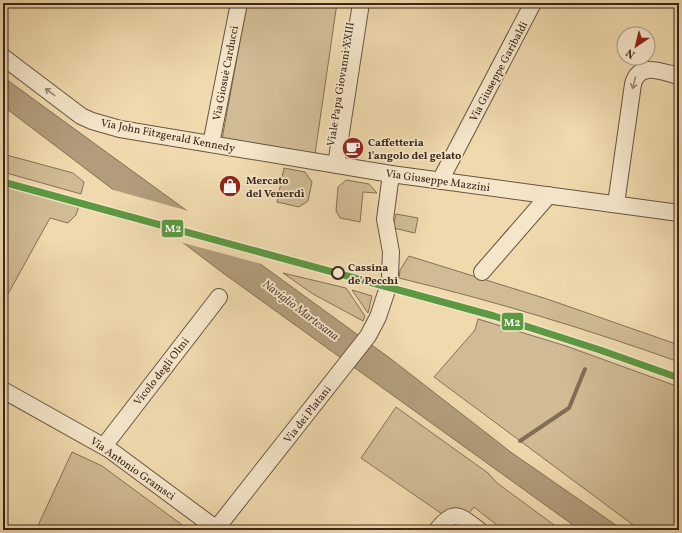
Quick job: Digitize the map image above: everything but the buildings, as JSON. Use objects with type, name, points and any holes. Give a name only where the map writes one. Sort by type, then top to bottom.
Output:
[{"type":"street","name":"Via Giosuè Carducci","points":[[211,144],[239,3]]},
{"type":"street","name":"Viale Papa Giovanni XXIII","points":[[332,165],[353,3]]},
{"type":"street","name":"Viale Papa Giovanni XXIII","points":[[332,165],[361,3]]},
{"type":"street","name":"Via Giuseppe Garibaldi","points":[[440,181],[534,3]]},
{"type":"street","name":"Via John Fitzgerald Kennedy","points":[[3,57],[81,116],[92,121],[120,129],[332,165]]},
{"type":"street","points":[[616,204],[636,76],[641,71],[648,70],[679,76]]},
{"type":"street","name":"Via Giuseppe Mazzini","points":[[332,165],[679,213]]},
{"type":"street","points":[[390,275],[391,252],[385,219],[391,174]]},
{"type":"street","points":[[482,272],[549,195]]},
{"type":"street","name":"Via dei Platani","points":[[217,529],[364,340],[378,317],[386,293]]},
{"type":"street","name":"Vicolo degli Olmi","points":[[104,446],[218,297]]},
{"type":"street","name":"Via Antonio Gramsci","points":[[3,390],[104,446],[217,529]]},
{"type":"street","points":[[437,530],[452,516],[462,517],[479,530]]},
{"type":"shaded area","points":[[247,3],[337,3],[314,161],[221,145]]},
{"type":"shaded area","points":[[3,154],[73,173],[84,182],[81,194],[3,172]]},
{"type":"shaded area","points":[[284,168],[305,172],[312,182],[308,201],[299,207],[277,202]]},
{"type":"shaded area","points":[[346,180],[369,184],[377,193],[363,192],[360,222],[340,218],[336,211],[338,187]]},
{"type":"shaded area","points":[[3,185],[79,206],[76,215],[68,223],[50,218],[3,303]]},
{"type":"shaded area","points":[[396,214],[418,218],[415,233],[393,228]]},
{"type":"shaded area","points":[[409,256],[547,299],[679,345],[679,362],[540,316],[399,278],[400,270]]},
{"type":"shaded area","points":[[283,273],[346,288],[365,316],[363,321],[313,294]]},
{"type":"shaded area","points":[[352,290],[372,296],[368,313]]},
{"type":"shaded area","points":[[478,319],[566,346],[679,387],[679,530],[640,530],[434,377],[475,330]]},
{"type":"shaded area","points":[[396,407],[488,473],[497,483],[561,530],[503,530],[474,507],[469,513],[462,510],[452,509],[442,514],[361,458]]},
{"type":"shaded area","points":[[72,452],[102,466],[189,530],[36,530]]},
{"type":"water","name":"Naviglio Martesana","points":[[3,77],[391,359],[512,453],[623,530],[580,530],[223,273],[3,106]]},
{"type":"pier","points":[[110,189],[192,212],[265,265],[180,242]]},
{"type":"waterway","points":[[520,441],[569,408],[585,369]]},
{"type":"transit line","name":"M2","points":[[3,182],[494,316],[600,350],[679,378]]},
{"type":"place","name":"Caffetteria l'angolo del gelato","points":[[353,148]]},
{"type":"place","name":"Mercato del Venerdì","points":[[230,186]]},
{"type":"place","name":"Cassina de' Pecchi","points":[[338,273]]}]
